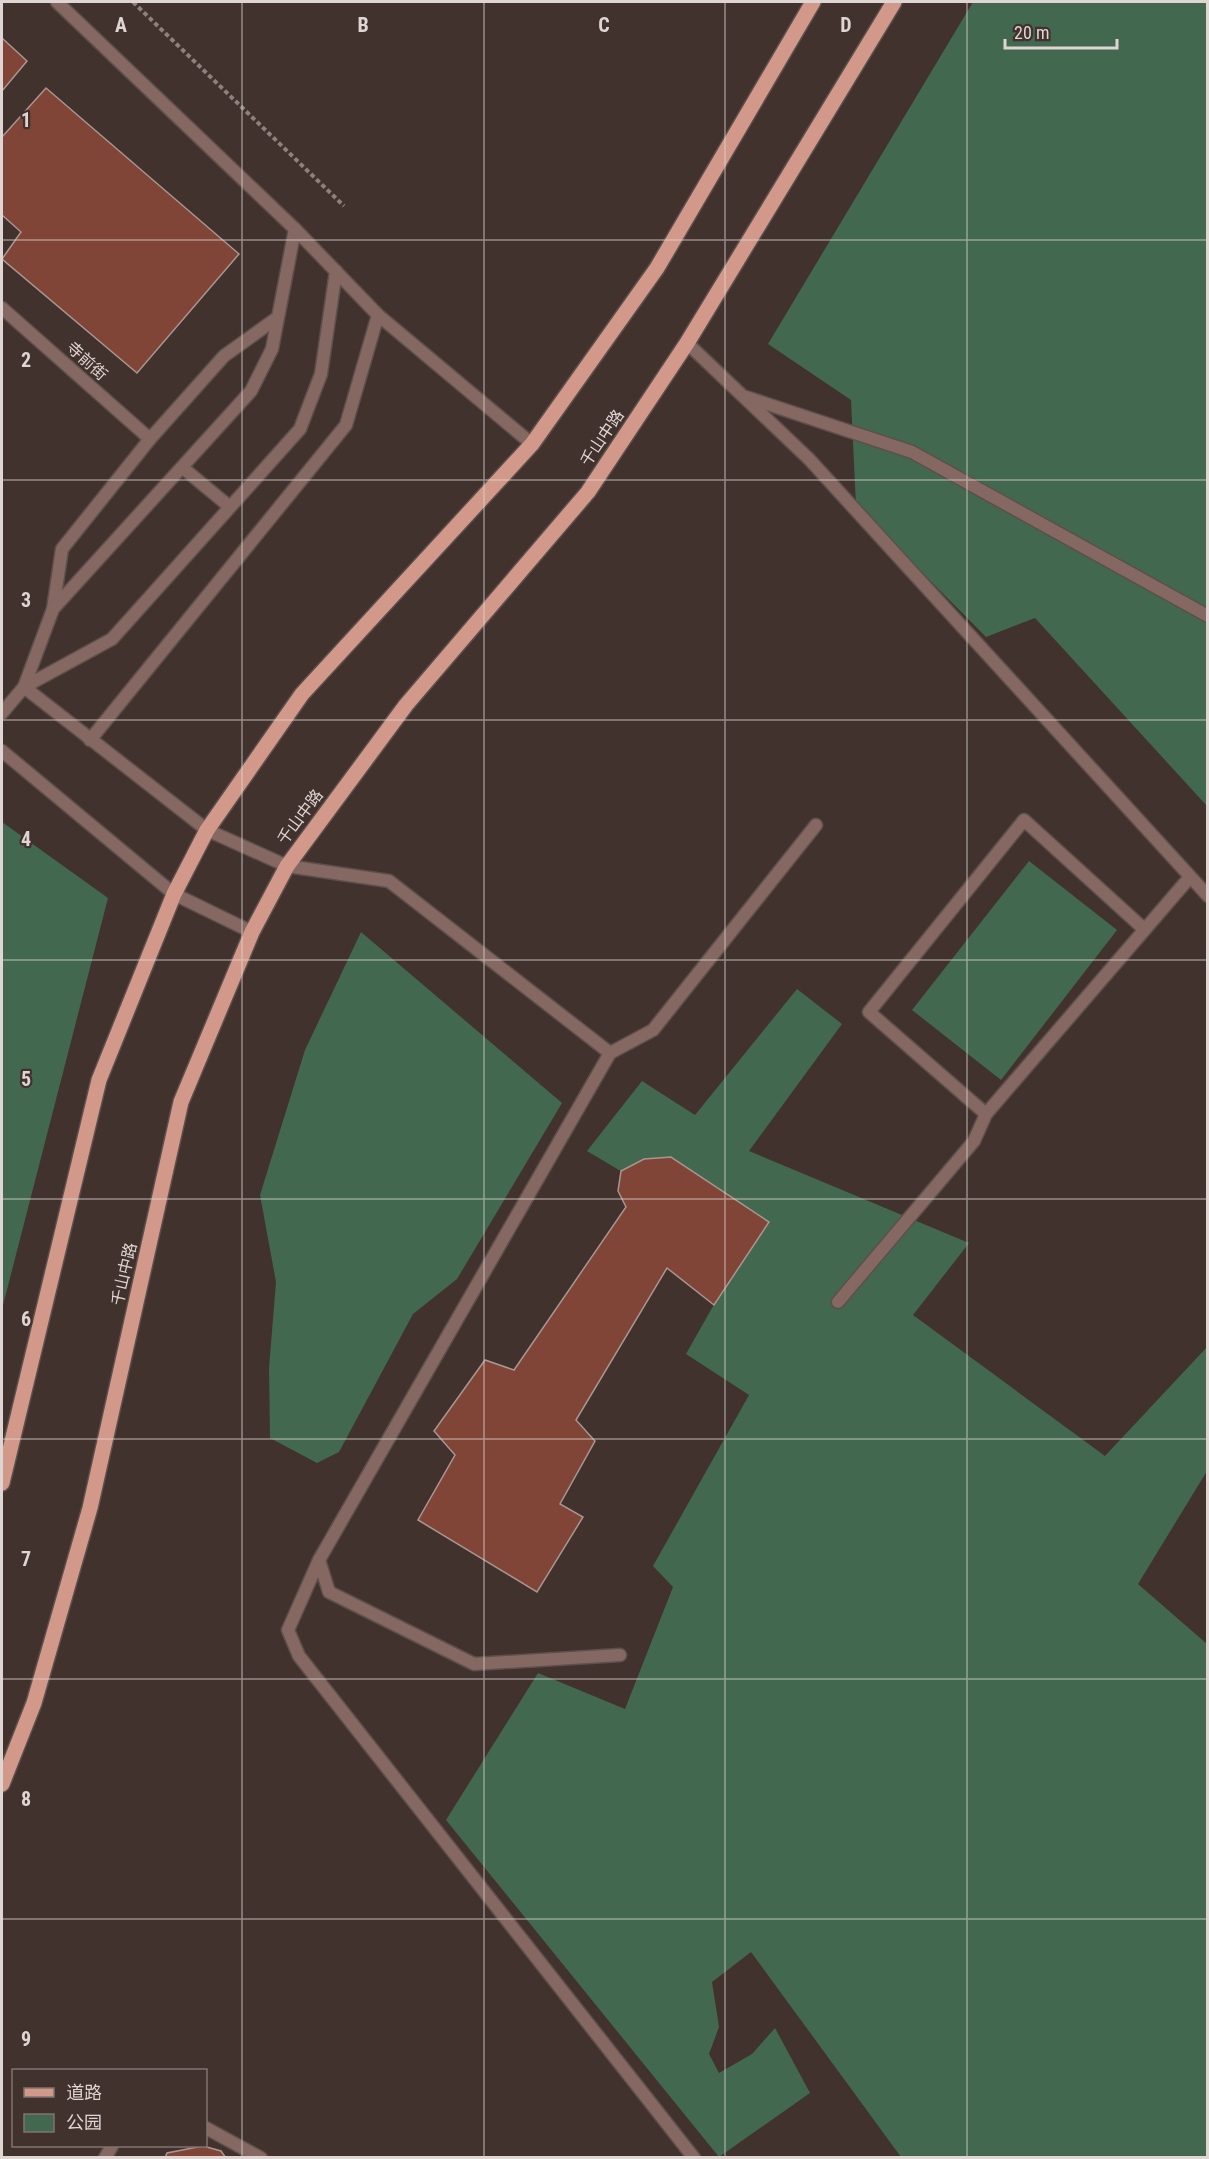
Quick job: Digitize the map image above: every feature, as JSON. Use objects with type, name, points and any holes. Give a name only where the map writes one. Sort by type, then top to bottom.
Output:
[{"type":"main road","points":[[2,1483],[99,1080],[174,894],[207,830],[302,694],[532,444],[657,268],[813,2]]},
{"type":"main road","name":"千山中路","points":[[2,1784],[34,1703],[90,1508],[181,1102],[252,932],[287,866],[406,705],[588,492],[687,343],[894,2]]},
{"type":"street","points":[[57,2],[295,229],[378,315],[532,444]]},
{"type":"street","points":[[52,609],[251,391],[272,349],[295,229]]},
{"type":"street","points":[[24,687],[112,639],[300,429],[321,374],[336,271]]},
{"type":"street","name":"寺前街","points":[[2,308],[150,440]]},
{"type":"street","points":[[90,740],[346,425],[378,315]]},
{"type":"street","points":[[2,713],[24,687],[52,609],[62,549],[150,440],[224,356],[277,318]]},
{"type":"street","points":[[687,343],[809,459],[1208,896]]},
{"type":"street","points":[[742,395],[912,452],[1208,616]]},
{"type":"street","points":[[183,468],[230,507]]},
{"type":"street","points":[[24,687],[207,830],[287,866],[389,881],[610,1053]]},
{"type":"street","points":[[2,752],[174,894],[252,932]]},
{"type":"street","points":[[986,1114],[869,1012],[1024,820],[1144,929]]},
{"type":"street","points":[[694,2157],[299,1656],[288,1630],[319,1560],[610,1053],[653,1030],[816,825]]},
{"type":"street","points":[[838,1302],[975,1141],[986,1114],[1190,877]]},
{"type":"street","points":[[319,1560],[329,1592],[474,1664],[620,1655]]},
{"type":"street","points":[[207,2129],[261,2157]]},
{"type":"path","points":[[133,2],[344,206]]},
{"type":"green space","points":[[973,2],[1207,2],[1207,806],[1035,618],[986,637],[856,506],[851,400],[768,344]]},
{"type":"green space","points":[[2,822],[108,898],[2,1309]]},
{"type":"green space","points":[[1029,861],[1117,930],[1001,1080],[912,1010]]},
{"type":"green space","points":[[361,932],[562,1103],[457,1279],[413,1314],[339,1452],[317,1463],[270,1438],[269,1368],[276,1282],[260,1195],[305,1050]]},
{"type":"green space","points":[[797,989],[842,1024],[749,1151],[969,1243],[913,1315],[1105,1456],[1207,1347],[1207,1471],[1138,1584],[1207,1644],[1207,2157],[901,2157],[751,1952],[712,1982],[719,2027],[709,2054],[719,2073],[752,2054],[775,2028],[810,2093],[719,2157],[446,1820],[538,1673],[625,1709],[673,1587],[653,1566],[749,1395],[686,1354],[747,1246],[587,1151],[642,1081],[695,1115]]},
{"type":"building","points":[[2,38],[27,61],[2,91]]},
{"type":"building","points":[[46,88],[239,254],[137,373],[2,259],[21,232],[2,215],[2,137]]},
{"type":"building","points":[[671,1157],[769,1222],[714,1305],[667,1268],[576,1420],[595,1441],[560,1504],[583,1517],[537,1592],[418,1520],[455,1455],[434,1431],[485,1360],[514,1370],[626,1207],[618,1191],[621,1171],[644,1159]]},
{"type":"building","points":[[207,2147],[221,2151],[226,2158],[165,2158],[167,2153]]}]
